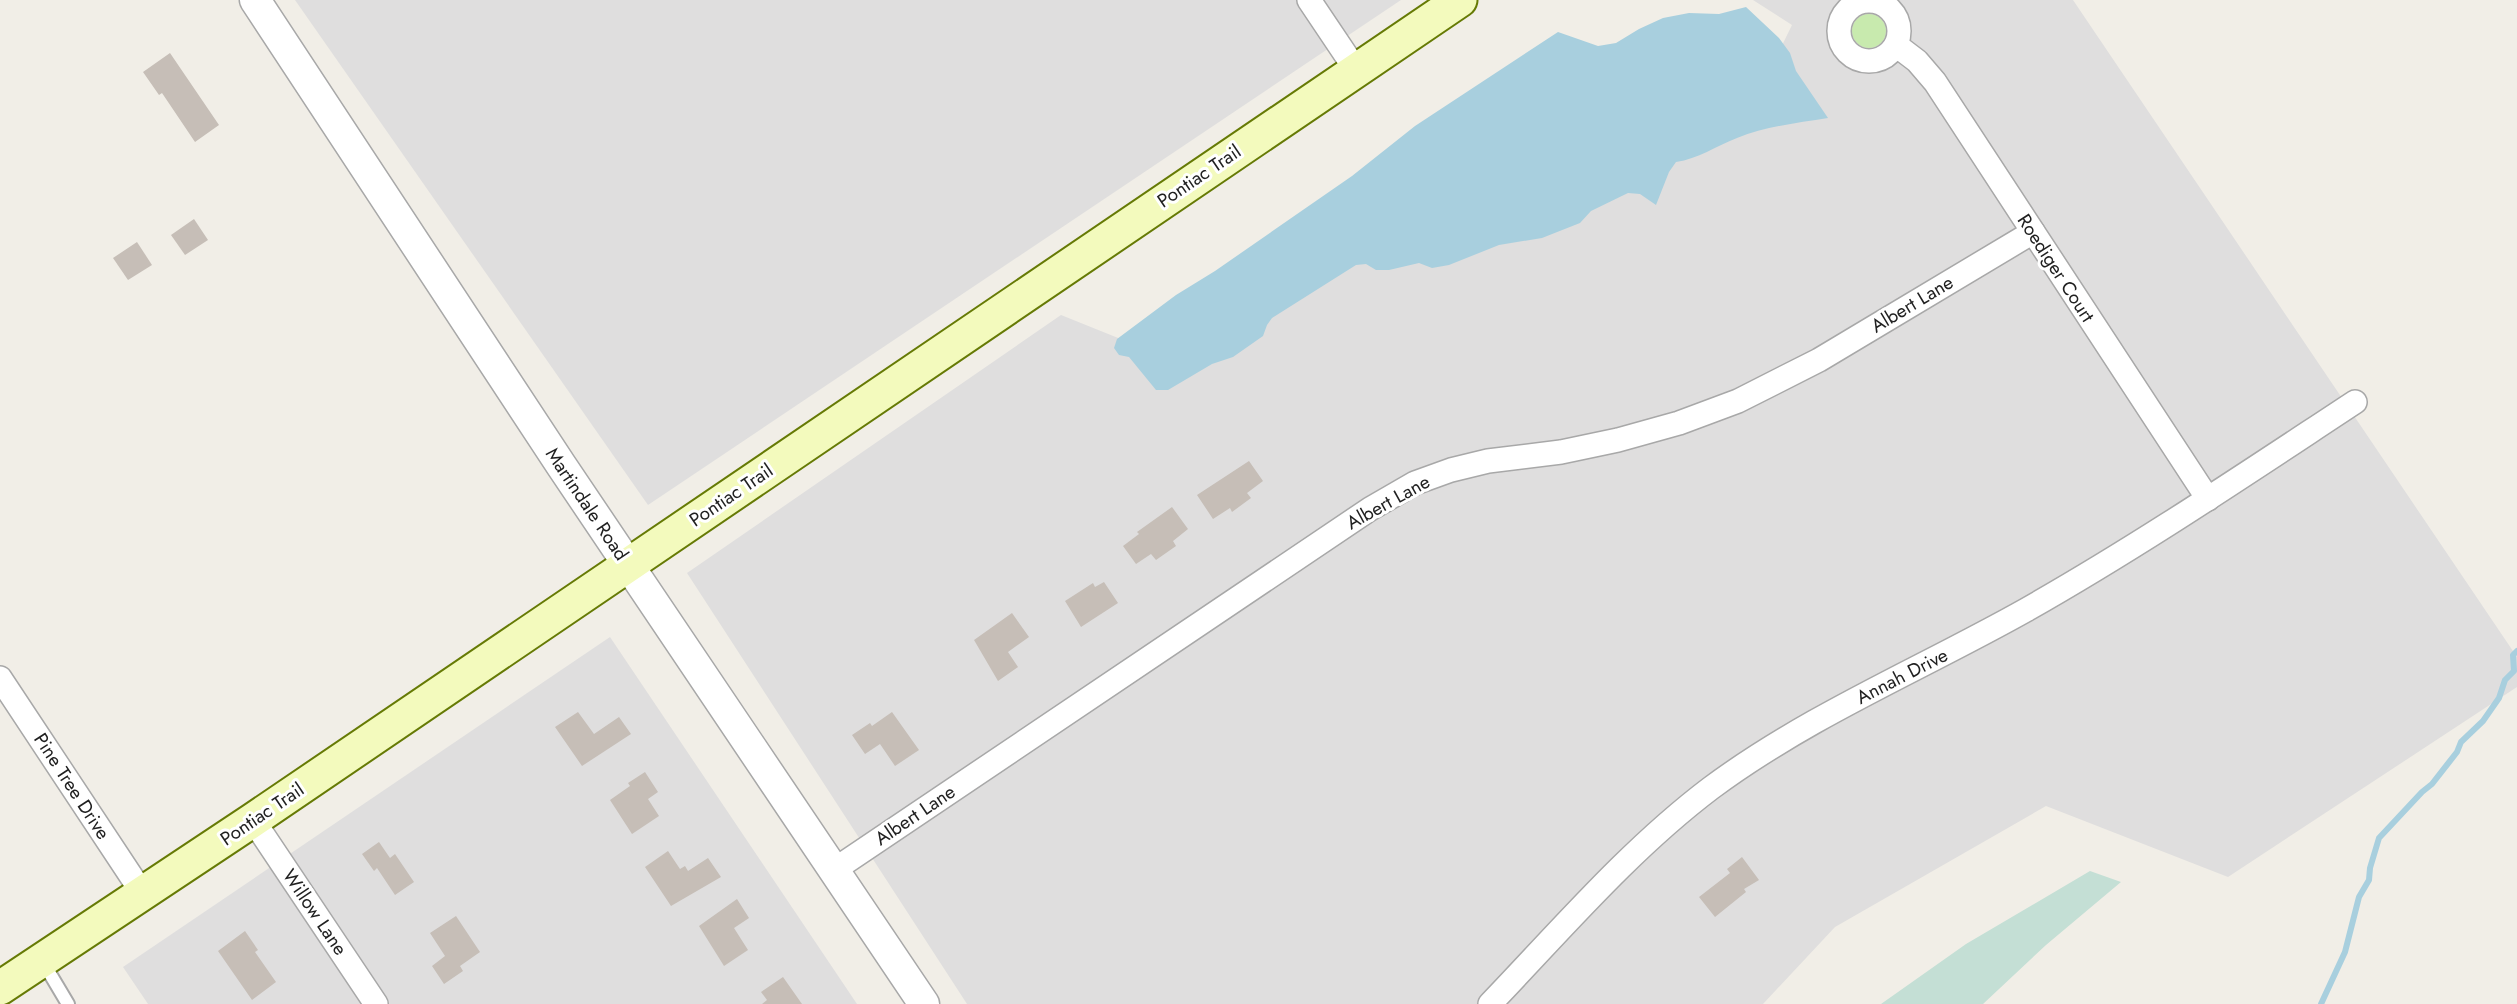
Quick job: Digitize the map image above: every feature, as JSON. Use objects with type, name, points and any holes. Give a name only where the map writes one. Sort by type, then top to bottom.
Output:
[{"type":"main road","name":"Pontiac Trail","points":[[0,988],[253,820],[1460,0]]},
{"type":"street","points":[[1309,0],[1356,70]]},
{"type":"street","name":"Martindale Road","points":[[264,3],[628,566],[924,1004]]},
{"type":"street","name":"Roediger Court","points":[[1896,45],[1917,61],[1935,82],[2208,499]]},
{"type":"street","name":"Albert Lane","points":[[834,870],[1403,489],[1438,474],[1475,463],[1561,452],[1636,436],[1738,401],[1828,355],[2033,232]]},
{"type":"street","name":"Annah Drive","points":[[1490,1004],[1649,840],[1734,772],[1825,716],[2039,602],[2208,499],[2355,402]]},
{"type":"street","name":"Pine Tree Drive","points":[[0,678],[143,894]]},
{"type":"street","name":"Willow Lane","points":[[253,820],[376,1004]]},
{"type":"lane","points":[[42,960],[68,1004]]},
{"type":"shaded area","points":[[295,0],[1401,0],[648,505]]},
{"type":"shaded area","points":[[1753,0],[2073,0],[2517,657],[2517,687],[2228,877],[2046,806],[1835,927],[1763,1004],[967,1004],[687,573],[1061,315],[1153,352],[1762,86],[1792,25]]},
{"type":"shaded area","points":[[1746,7],[1779,38],[1790,53],[1796,71],[1828,118],[1759,131],[1676,162],[1669,172],[1656,205],[1640,194],[1628,193],[1591,211],[1580,223],[1542,238],[1499,245],[1449,265],[1432,268],[1419,263],[1376,270],[1366,264],[1356,265],[1272,318],[1263,336],[1233,357],[1212,364],[1168,390],[1156,390],[1129,357],[1119,355],[1114,348],[1117,339],[1176,295],[1352,176],[1415,126],[1558,32],[1598,46],[1616,43],[1663,18],[1689,13],[1719,14]]},
{"type":"shaded area","points":[[610,637],[857,1004],[148,1004],[123,967]]},
{"type":"shaded area","points":[[2090,871],[2121,882],[2046,945],[1983,1004],[1881,1004],[1966,944]]},
{"type":"green space","points":[[1869,14],[1881,19],[1886,31],[1881,43],[1869,48],[1857,43],[1852,31],[1857,19]]},
{"type":"building","points":[[170,53],[219,125],[195,142],[162,93],[159,95],[143,72]]},
{"type":"building","points":[[194,219],[208,240],[185,255],[171,235]]},
{"type":"building","points":[[137,242],[152,265],[128,280],[113,258]]},
{"type":"building","points":[[1249,461],[1263,481],[1247,493],[1251,498],[1232,512],[1230,508],[1213,519],[1197,495]]},
{"type":"building","points":[[1172,507],[1188,529],[1173,541],[1176,546],[1156,560],[1151,554],[1136,564],[1123,546],[1139,534],[1137,532]]},
{"type":"building","points":[[1104,582],[1118,603],[1081,627],[1065,601],[1093,583],[1095,587]]},
{"type":"building","points":[[1012,613],[1029,637],[1008,652],[1018,667],[998,681],[974,640]]},
{"type":"building","points":[[578,712],[594,734],[619,717],[631,734],[582,766],[555,727]]},
{"type":"building","points":[[892,712],[919,750],[895,766],[880,744],[865,754],[852,735],[870,723],[872,726]]},
{"type":"building","points":[[645,772],[658,792],[648,799],[659,816],[632,834],[610,800]]},
{"type":"building","points":[[379,842],[390,858],[395,854],[414,882],[395,895],[377,868],[374,871],[362,854]]},
{"type":"building","points":[[668,851],[680,869],[685,866],[688,871],[708,858],[721,877],[671,906],[645,867]]},
{"type":"building","points":[[1742,857],[1759,880],[1744,889],[1746,892],[1715,917],[1699,897],[1730,873],[1727,869]]},
{"type":"building","points":[[737,899],[749,918],[734,928],[748,950],[724,966],[699,926]]},
{"type":"building","points":[[456,916],[480,952],[460,966],[463,971],[444,984],[432,966],[445,956],[430,933]]},
{"type":"building","points":[[245,931],[258,950],[255,952],[276,982],[252,1000],[218,951]]},
{"type":"building","points":[[783,977],[802,1004],[762,1004],[767,1000],[761,992]]},
{"type":"waterway","points":[[2321,1004],[2345,952],[2359,897],[2369,880],[2379,838],[2432,784],[2457,752],[2461,742],[2483,721],[2499,698],[2505,680],[2514,671],[2513,655],[2517,651]]}]
